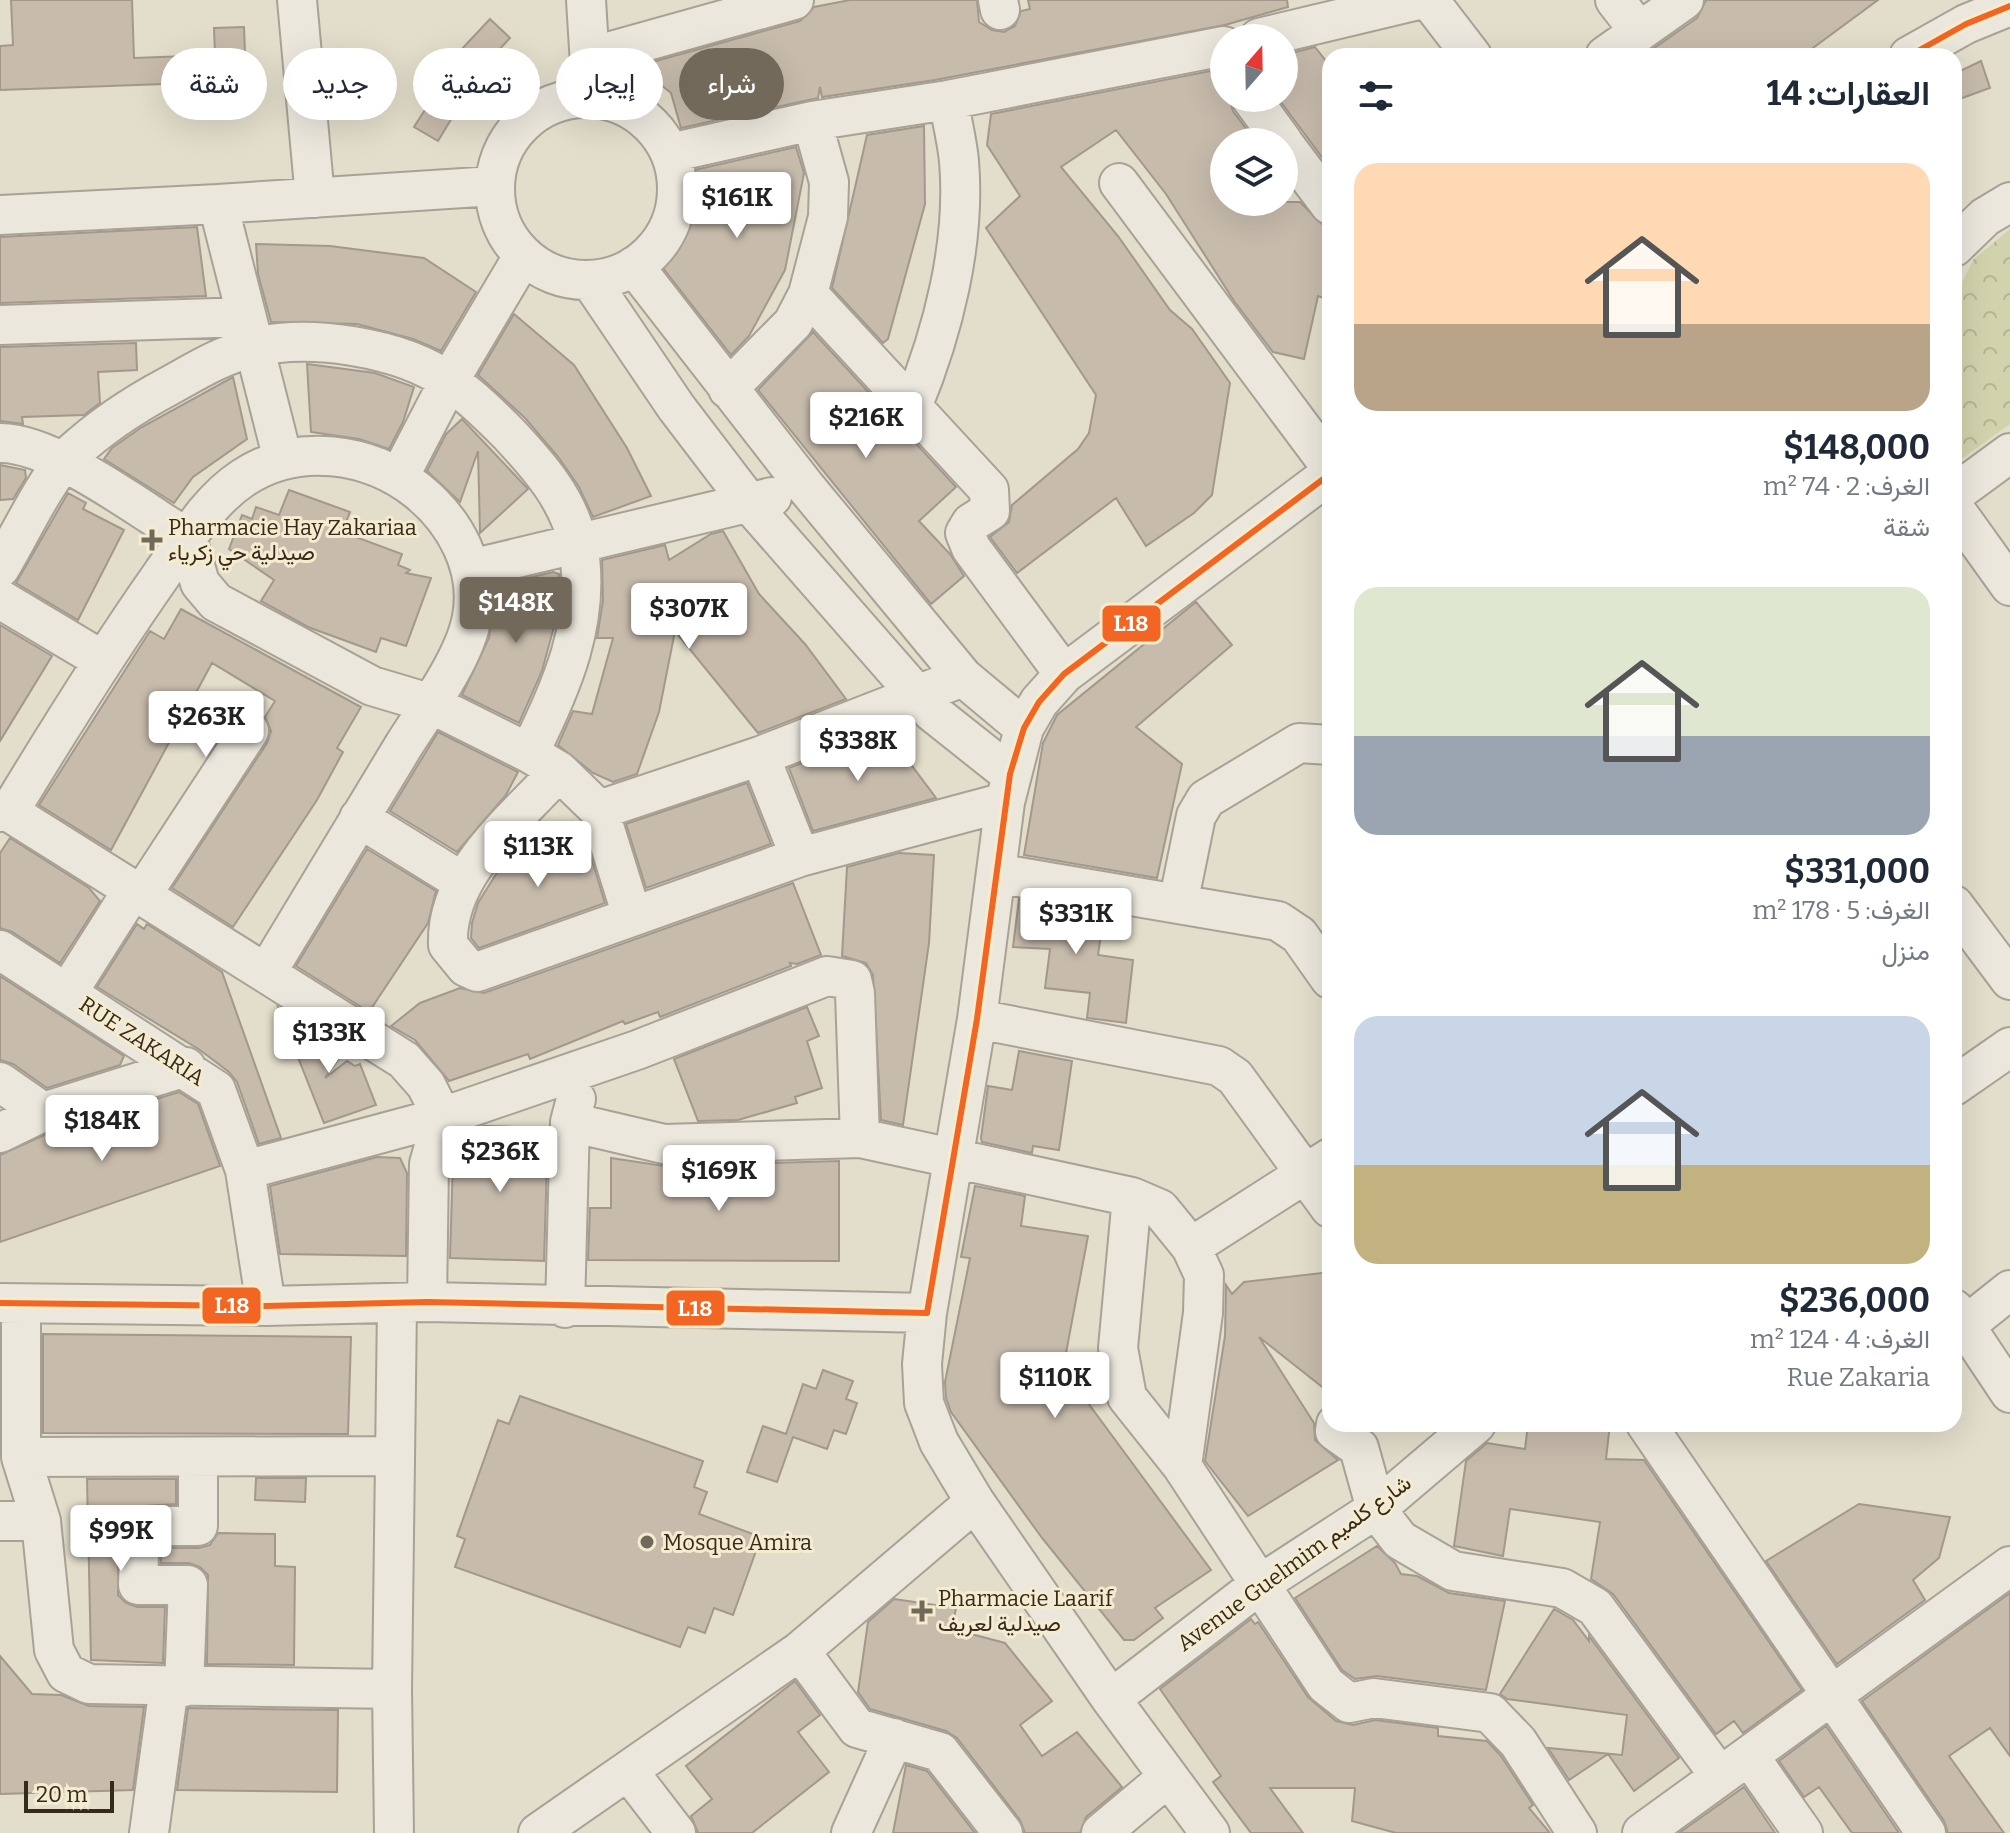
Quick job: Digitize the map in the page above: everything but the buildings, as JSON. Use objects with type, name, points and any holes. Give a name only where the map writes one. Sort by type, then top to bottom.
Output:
[{"type":"street","points":[[297,0],[315,198]]},
{"type":"street","points":[[586,0],[589,48]]},
{"type":"street","points":[[622,48],[794,0]]},
{"type":"street","points":[[1298,29],[1418,0]]},
{"type":"street","points":[[1429,0],[1466,48]]},
{"type":"street","points":[[1615,0],[1639,31]]},
{"type":"street","points":[[1616,48],[1684,0]]},
{"type":"street","points":[[1923,48],[1966,24],[2010,6]]},
{"type":"street","points":[[670,153],[812,121],[1210,54]]},
{"type":"street","points":[[912,407],[931,361],[945,309],[960,208],[959,161],[948,100]]},
{"type":"street","points":[[556,103],[536,112],[514,132],[500,157],[494,186],[499,217],[522,258],[563,277],[590,280],[613,276],[634,266],[654,250],[668,228],[676,191],[670,153],[657,132],[644,120]]},
{"type":"street","points":[[728,389],[793,323],[808,294],[828,205],[829,182],[812,121]]},
{"type":"street","points":[[1298,163],[1322,194]]},
{"type":"street","points":[[1119,183],[1322,455]]},
{"type":"street","points":[[0,215],[494,186]]},
{"type":"street","points":[[1962,239],[1985,217],[2010,202]]},
{"type":"street","points":[[218,204],[283,460]]},
{"type":"street","points":[[399,477],[449,381],[522,258]]},
{"type":"street","points":[[634,266],[805,486],[963,677],[1024,728]]},
{"type":"street","points":[[590,280],[676,407],[750,504],[918,696],[1007,788]]},
{"type":"street","points":[[808,294],[989,490],[990,511],[971,523],[965,533],[971,548],[1064,674]]},
{"type":"street","points":[[0,325],[250,332],[299,342],[344,345],[416,365],[449,381],[497,422],[542,470],[568,512],[578,542],[579,609],[572,657],[558,696],[544,762],[461,881],[451,909],[448,945],[466,967],[477,972],[800,857],[1007,788]]},
{"type":"street","points":[[0,568],[63,463],[146,398],[205,366],[250,332]]},
{"type":"street","points":[[0,443],[33,447],[187,538],[200,583],[216,602],[372,686],[429,703],[544,762],[599,810],[632,916]]},
{"type":"street","points":[[1962,488],[2010,453]]},
{"type":"street","points":[[267,972],[429,703],[462,645],[472,618],[471,569],[446,520],[399,477],[344,457],[310,456],[283,460],[245,476],[226,490],[187,538],[102,660],[4,812],[267,972],[404,1060],[426,1085],[442,1117],[429,1164],[395,1456],[394,1833]]},
{"type":"street","points":[[1210,1833],[1111,1699],[975,1502],[939,1442],[924,1403],[922,1364],[927,1313],[977,1019],[1007,788],[1024,728],[1039,702],[1064,674],[1322,480]]},
{"type":"street","points":[[471,569],[750,504],[805,486]]},
{"type":"street","points":[[1962,519],[2010,586]]},
{"type":"street","points":[[0,599],[102,660]]},
{"type":"street","points":[[599,810],[760,756],[963,677]]},
{"type":"street","points":[[68,992],[249,731]]},
{"type":"street","points":[[1178,904],[1196,816],[1206,799],[1299,743],[1322,744]]},
{"type":"street","points":[[760,756],[800,857]]},
{"type":"street","points":[[359,818],[461,881]]},
{"type":"street","points":[[996,873],[1278,921],[1299,935],[1322,968]]},
{"type":"street","points":[[1962,916],[2010,980]]},
{"type":"street","name":"RUE ZAKARIA","points":[[0,950],[186,1067],[216,1090],[245,1170],[266,1306]]},
{"type":"street","points":[[245,1170],[442,1117],[583,1069],[827,976],[852,980],[855,993],[860,1138]]},
{"type":"street","points":[[977,1019],[1219,1066],[1235,1077],[1318,1166],[1191,1247]]},
{"type":"street","points":[[1962,1080],[2010,1047]]},
{"type":"street","points":[[0,1133],[43,1112],[186,1067]]},
{"type":"street","points":[[565,1308],[570,1122],[583,1069]]},
{"type":"street","points":[[0,1082],[43,1112]]},
{"type":"street","points":[[570,1122],[664,1144],[860,1138],[1132,1197],[1160,1209],[1191,1247],[1204,1275],[1182,1466]]},
{"type":"street","points":[[1132,1197],[1118,1348],[1127,1397],[1182,1466],[1326,1685],[1349,1703],[1374,1698],[1490,1713],[1518,1742],[1577,1833]]},
{"type":"street","points":[[1962,1316],[2010,1290]]},
{"type":"street","points":[[392,1689],[89,1684],[66,1673],[54,1650],[41,1521],[21,1457],[10,1303],[412,1304],[927,1313]]},
{"type":"street","points":[[1962,1320],[2010,1393]]},
{"type":"street","points":[[1336,1432],[1359,1448],[1376,1509],[1400,1540],[1453,1571],[1562,1588],[1595,1607],[1734,1766],[1803,1833]]},
{"type":"street","name":"Avenue Guelmim شارع كلميم","points":[[1111,1699],[1259,1585],[1376,1509],[1467,1432]]},
{"type":"street","points":[[1652,1432],[1926,1833]]},
{"type":"street","points":[[21,1457],[198,1459],[395,1456]]},
{"type":"street","points":[[149,1833],[177,1687],[188,1585],[138,1585],[140,1526],[198,1526],[198,1459]]},
{"type":"street","points":[[538,1833],[800,1651],[975,1502]]},
{"type":"street","points":[[0,1521],[41,1521]]},
{"type":"street","points":[[1642,1833],[2010,1566]]},
{"type":"street","points":[[800,1651],[857,1728],[931,1746],[940,1752],[1003,1833]]},
{"type":"street","points":[[851,1833],[894,1738]]},
{"type":"street","points":[[629,1772],[676,1833]]},
{"type":"street","points":[[1101,1833],[1168,1777]]},
{"type":"green space","points":[[2010,229],[2010,424],[1962,459],[1962,283],[1973,260]]},
{"type":"transit line","name":"L18","points":[[1923,48],[1966,24],[2010,6]]},
{"type":"transit line","name":"L18","points":[[927,1313],[977,1019],[1010,774],[1024,728],[1039,702],[1064,674],[1322,480]]},
{"type":"transit line","name":"L18","points":[[0,1303],[266,1306],[427,1302],[927,1313]]},
{"type":"place","name":"Pharmacie Hay Zakariaa صيدلية حي زكرياء","points":[[152,540]]},
{"type":"place","name":"Mosque Amira","points":[[647,1542]]},
{"type":"place","name":"Pharmacie Laarif صيدلية لعريف","points":[[922,1611]]}]
